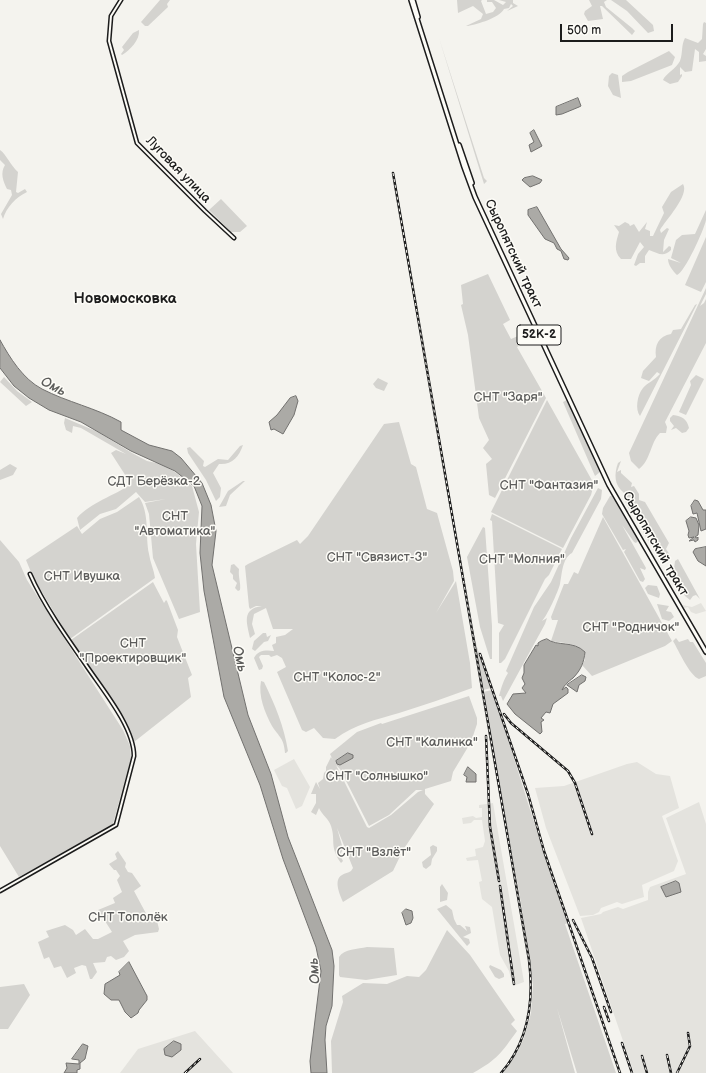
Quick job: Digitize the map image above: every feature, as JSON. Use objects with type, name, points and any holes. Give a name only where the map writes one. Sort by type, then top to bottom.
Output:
[{"type":"main road","name":"Сыропятский тракт","points":[[412,0],[477,196],[615,492],[706,648]]},
{"type":"main road","name":"Сыропятский тракт","points":[[412,0],[464,167],[475,197],[611,488],[706,652]]},
{"type":"street","name":"Луговая улица","points":[[121,0],[110,21],[109,41],[139,146],[234,238]]},
{"type":"street","points":[[0,891],[113,828],[118,820],[134,756],[133,744],[125,726],[105,692],[70,642],[30,574]]},
{"type":"shaded area","points":[[578,98],[581,106],[556,115],[556,107]]},
{"type":"shaded area","points":[[534,130],[542,146],[531,152],[529,145],[534,142],[530,133]]},
{"type":"shaded area","points":[[533,176],[542,180],[540,183],[530,187],[522,180],[524,178]]},
{"type":"shaded area","points":[[537,207],[561,249],[569,258],[568,260],[564,259],[561,251],[557,249],[554,243],[545,239],[528,215],[528,210]]},
{"type":"shaded area","points":[[0,340],[18,368],[35,385],[61,398],[102,413],[121,422],[121,430],[149,445],[172,451],[181,458],[202,483],[211,505],[216,531],[212,565],[248,715],[271,774],[288,837],[332,950],[334,966],[332,1006],[326,1026],[325,1040],[327,1073],[311,1073],[310,1061],[321,971],[316,947],[283,859],[260,785],[224,697],[204,591],[200,553],[202,506],[194,486],[175,471],[131,451],[81,422],[49,410],[29,398],[14,386],[0,368]]},
{"type":"shaded area","points":[[296,396],[298,401],[294,415],[283,434],[274,429],[271,430],[269,422],[277,415],[290,398]]},
{"type":"shaded area","points":[[695,500],[698,501],[703,510],[706,510],[706,529],[701,531],[697,513],[693,514],[691,506]]},
{"type":"shaded area","points":[[691,517],[696,518],[699,525],[698,535],[695,537],[698,537],[698,540],[695,542],[694,540],[689,541],[694,537],[689,538],[688,535],[689,531],[686,521]]},
{"type":"shaded area","points":[[706,547],[706,566],[698,561],[693,552],[695,549]]},
{"type":"shaded area","points":[[701,603],[706,611],[696,614],[691,612],[688,607],[684,608],[682,605],[692,607]]},
{"type":"shaded area","points":[[547,639],[555,643],[575,646],[585,652],[580,669],[562,690],[566,687],[568,689],[568,693],[553,704],[550,713],[546,712],[541,718],[544,720],[541,722],[542,732],[540,734],[515,714],[507,704],[513,694],[526,693],[522,688],[525,684],[522,678],[524,673],[524,665],[536,645],[538,646],[538,643]]},
{"type":"shaded area","points":[[582,675],[586,677],[585,681],[579,685],[577,692],[567,685]]},
{"type":"shaded area","points":[[348,753],[353,755],[353,758],[340,765],[337,764],[336,761]]},
{"type":"shaded area","points":[[294,759],[310,787],[302,806],[296,809],[287,788],[282,786],[274,770]]},
{"type":"shaded area","points":[[637,762],[656,774],[670,776],[679,808],[662,816],[678,861],[674,871],[642,885],[644,897],[622,904],[617,902],[601,908],[599,912],[593,915],[580,916],[546,828],[535,788],[564,786],[627,764]]},
{"type":"shaded area","points":[[468,767],[476,774],[476,782],[466,782],[467,777],[464,775]]},
{"type":"shaded area","points":[[699,802],[706,824],[706,1073],[634,1073],[581,918],[601,914],[618,907],[623,909],[648,900],[648,892],[650,887],[686,874],[666,818]]},
{"type":"shaded area","points":[[493,803],[524,982],[513,986],[509,971],[500,955],[492,907],[482,899],[479,882],[482,881],[478,860],[467,861],[466,858],[476,856],[475,849],[483,847],[485,841],[482,820],[474,820],[471,823],[463,824],[462,818],[473,816],[476,818],[482,817],[482,808],[479,808],[479,805]]},
{"type":"shaded area","points":[[676,881],[679,883],[681,892],[666,897],[661,887]]},
{"type":"shaded area","points":[[406,909],[412,911],[413,918],[411,923],[406,925],[402,913]]},
{"type":"shaded area","points":[[129,962],[147,996],[147,1000],[138,1013],[131,1018],[125,1012],[119,1000],[111,1000],[104,994],[105,984],[120,975],[119,972]]},
{"type":"shaded area","points":[[195,1031],[233,1073],[120,1073],[138,1049]]},
{"type":"shaded area","points":[[174,1041],[181,1044],[181,1050],[172,1057],[165,1055],[164,1049]]},
{"type":"shaded area","points":[[83,1044],[88,1046],[85,1059],[80,1063],[80,1069],[77,1070],[77,1073],[64,1073],[67,1068],[66,1063],[79,1064],[79,1060],[72,1059]]},
{"type":"green space","points":[[160,0],[170,0],[167,4],[168,7],[148,26],[145,26],[141,22]]},
{"type":"green space","points":[[457,0],[482,0],[481,1],[486,14],[493,12],[496,8],[492,2],[487,2],[487,0],[494,0],[503,5],[506,2],[499,0],[513,0],[513,3],[518,6],[507,11],[513,6],[511,4],[509,8],[504,9],[493,18],[477,24],[466,26],[481,19],[483,14],[473,6],[458,13]]},
{"type":"green space","points":[[589,0],[607,0],[604,2],[606,7],[635,31],[632,35],[602,6],[600,6],[603,19],[588,21],[584,14],[585,11],[592,6]]},
{"type":"green space","points":[[611,0],[626,0],[653,25],[654,31],[648,33],[627,11]]},
{"type":"green space","points":[[704,22],[706,23],[706,49],[703,54],[706,56],[706,61],[699,62],[699,52],[695,49],[692,71],[685,72],[680,67],[680,75],[682,74],[682,76],[678,82],[670,84],[663,80],[680,61],[685,38],[698,43],[702,39]]},
{"type":"green space","points":[[139,30],[138,37],[134,44],[122,55],[121,54],[124,50],[122,47],[133,33]]},
{"type":"green space","points":[[439,38],[484,178],[487,181],[484,184]]},
{"type":"green space","points":[[669,51],[675,57],[672,65],[631,81],[622,82],[622,76],[628,72]]},
{"type":"green space","points":[[612,73],[618,75],[621,98],[613,95],[608,86],[609,76]]},
{"type":"green space","points":[[0,150],[18,172],[16,192],[18,193],[25,189],[27,192],[12,203],[6,211],[3,219],[1,214],[12,195],[11,190],[7,189],[3,180],[2,174],[5,165],[0,160]]},
{"type":"green space","points":[[683,184],[683,195],[680,201],[660,230],[661,233],[667,228],[669,229],[664,240],[663,252],[669,246],[671,247],[671,250],[663,254],[649,250],[645,256],[645,263],[640,263],[636,266],[634,265],[638,254],[644,247],[640,242],[631,259],[621,259],[616,250],[619,232],[614,225],[619,226],[625,222],[630,226],[634,224],[639,232],[647,222],[645,229],[650,231],[650,236],[653,236],[664,213],[662,207],[671,192]]},
{"type":"green space","points":[[221,199],[247,226],[240,232],[231,232],[209,210]]},
{"type":"green space","points":[[706,210],[705,225],[698,241],[685,267],[677,275],[672,270],[668,261],[668,259],[681,263],[671,258],[676,240],[682,235],[695,234]]},
{"type":"green space","points":[[706,237],[706,282],[701,292],[685,285]]},
{"type":"green space","name":"СНТ \"Заря\"","points":[[488,274],[510,320],[503,324],[511,339],[518,336],[522,344],[517,347],[546,398],[495,498],[489,495],[486,464],[492,459],[483,448],[489,440],[479,418],[468,335],[461,305],[463,304],[461,285]]},
{"type":"green space","points":[[706,288],[706,294],[700,306],[706,299],[706,343],[665,422],[667,427],[666,433],[660,433],[657,437],[646,461],[639,469],[631,461],[629,453]]},
{"type":"green space","points":[[697,304],[640,416],[637,406],[641,391],[660,374],[657,372],[649,381],[641,378],[643,371],[656,357],[656,349],[660,339],[671,334],[673,330],[681,329]]},
{"type":"green space","points":[[696,375],[704,379],[686,415],[679,412],[691,385],[690,381]]},
{"type":"green space","points":[[4,377],[17,391],[32,402],[26,406],[0,382]]},
{"type":"green space","points":[[378,378],[388,383],[384,391],[376,388],[373,384]]},
{"type":"green space","name":"СНТ \"Фантазия\"","points":[[547,400],[594,484],[591,495],[563,548],[491,512]]},
{"type":"green space","points":[[567,400],[600,469],[600,472],[595,476],[563,402]]},
{"type":"green space","points":[[673,415],[679,416],[685,420],[689,428],[686,432],[682,433],[676,428],[671,430],[674,426],[670,421],[670,418]]},
{"type":"green space","points":[[65,418],[98,432],[147,461],[161,464],[175,472],[192,486],[199,512],[196,544],[200,612],[179,619],[153,558],[149,514],[145,503],[166,499],[145,502],[136,492],[116,509],[100,514],[80,530],[77,518],[83,512],[96,503],[131,484],[111,453],[116,450],[126,454],[81,428],[73,426],[72,433],[66,430],[64,423]]},
{"type":"green space","points":[[399,422],[411,464],[416,467],[427,509],[437,513],[453,571],[454,581],[436,613],[456,581],[470,663],[472,688],[366,723],[335,739],[323,738],[314,728],[306,732],[302,730],[277,672],[286,667],[282,658],[277,655],[271,657],[269,655],[261,655],[259,657],[263,666],[262,669],[259,670],[254,658],[256,655],[262,651],[274,651],[272,645],[276,643],[276,637],[285,635],[293,629],[273,629],[266,608],[254,614],[252,624],[255,634],[250,638],[247,622],[248,613],[255,608],[262,606],[256,606],[250,609],[249,607],[245,566],[297,540],[300,544],[308,536],[384,424]]},
{"type":"green space","points":[[243,445],[237,457],[231,462],[219,464],[213,473],[221,488],[220,497],[216,501],[206,480],[188,453],[187,448],[190,447],[204,461],[203,466],[205,467],[218,459],[228,460],[240,446]]},
{"type":"green space","points":[[621,461],[617,472],[621,470],[621,473],[632,483],[631,487],[634,486],[639,494],[639,500],[645,502],[669,543],[666,549],[670,555],[663,559],[645,535],[641,524],[642,519],[633,514],[625,502],[624,493],[618,486],[616,471],[618,463]]},
{"type":"green space","points":[[10,464],[17,468],[13,475],[0,480],[0,470]]},
{"type":"green space","points":[[245,481],[230,495],[226,506],[219,507],[228,491]]},
{"type":"green space","points":[[598,488],[602,490],[601,499],[572,553],[564,563],[557,592],[542,621],[547,618],[545,624],[503,701],[501,696],[499,696],[508,673],[506,671],[534,607],[551,582],[571,538]]},
{"type":"green space","points":[[610,496],[612,496],[638,541],[636,543],[634,542],[622,525],[646,568],[645,570],[640,568],[645,579],[643,582],[640,581],[624,552],[626,549],[623,550],[602,514],[603,508]]},
{"type":"green space","name":"СНТ Ивушка","points":[[139,497],[145,510],[148,547],[155,578],[70,639],[33,577],[26,560],[77,526],[82,534],[100,519],[117,512]]},
{"type":"green space","name":"СНТ \"Молния\"","points":[[492,514],[562,549],[549,575],[545,579],[505,659],[501,663],[499,663],[499,633],[504,625],[498,623],[492,521],[490,520]]},
{"type":"green space","name":"СНТ \"Родничок\"","points":[[603,517],[672,641],[665,646],[592,676],[582,665],[585,660],[585,652],[582,649],[570,644],[551,641],[558,620],[552,620],[551,617],[564,584],[568,584],[574,572],[578,574]]},
{"type":"green space","name":"СНТ \"Молния\"","points":[[483,527],[485,528],[492,626],[492,659],[490,659],[480,627],[467,557]]},
{"type":"green space","points":[[0,540],[19,562],[27,580],[123,730],[130,746],[131,758],[113,824],[104,831],[19,877],[0,846]]},
{"type":"green space","points":[[678,559],[700,599],[696,595],[690,600],[685,596],[673,577],[675,561]]},
{"type":"green space","points":[[234,564],[239,569],[240,590],[238,591],[235,588],[237,583],[233,579],[233,575],[230,572],[231,565]]},
{"type":"green space","name":"СНТ \"Проектировщик\"","points":[[153,582],[164,603],[166,600],[167,601],[178,630],[177,637],[192,675],[188,678],[191,697],[134,742],[107,693],[71,640]]},
{"type":"green space","points":[[648,585],[657,586],[660,594],[659,598],[648,594],[645,588]]},
{"type":"green space","points":[[657,604],[669,606],[666,611],[671,612],[674,617],[669,621],[662,619]]},
{"type":"green space","points":[[472,626],[477,647],[491,688],[483,690]]},
{"type":"green space","points":[[263,633],[266,633],[267,637],[271,635],[268,641],[264,642],[255,651],[252,649],[254,641]]},
{"type":"green space","points":[[676,638],[679,642],[688,639],[690,642],[693,642],[706,663],[706,676],[699,679],[695,677],[684,662],[673,641]]},
{"type":"green space","points":[[261,681],[264,682],[279,716],[288,751],[286,753],[281,738],[272,726],[265,710],[260,693]]},
{"type":"green space","points":[[492,690],[568,923],[565,924],[616,1073],[577,1073],[557,1008],[575,1073],[503,1073],[517,1053],[524,1038],[531,1013],[533,985],[521,903],[483,692]]},
{"type":"green space","points":[[469,696],[477,718],[477,724],[471,742],[453,772],[451,781],[425,789],[425,794],[434,804],[403,850],[393,871],[343,902],[338,888],[338,880],[339,877],[351,871],[353,868],[337,828],[343,849],[340,855],[343,861],[341,863],[335,852],[329,821],[319,808],[316,815],[311,812],[316,803],[316,794],[311,794],[316,782],[320,789],[318,783],[323,779],[326,767],[331,757],[333,760],[330,754],[357,732],[381,723],[382,724]],"holes":[[[336,765],[340,769],[369,826],[389,815],[416,790],[423,790],[418,792],[391,815],[369,828],[367,827]]]},
{"type":"green space","points":[[433,845],[437,847],[437,851],[432,859],[431,865],[426,869],[423,867],[422,862],[431,855],[430,847]]},
{"type":"green space","name":"СНТ Тополёк","points":[[118,851],[126,863],[125,867],[128,872],[132,873],[141,886],[134,891],[150,921],[157,921],[159,929],[158,932],[135,935],[123,941],[129,951],[124,957],[116,960],[111,956],[107,957],[105,962],[93,963],[97,972],[92,979],[90,979],[86,966],[82,965],[74,968],[76,973],[67,978],[61,966],[54,968],[49,957],[44,959],[38,942],[49,937],[46,931],[65,925],[73,930],[76,935],[85,929],[93,939],[98,939],[112,932],[98,910],[115,903],[113,898],[122,892],[117,880],[120,876],[109,864],[117,859],[115,854]]},
{"type":"green space","points":[[442,884],[448,893],[447,900],[440,902],[440,887]]},
{"type":"green space","points":[[446,905],[452,910],[457,925],[460,925],[467,931],[465,926],[470,927],[471,933],[463,937],[469,939],[470,943],[467,946],[437,909]]},
{"type":"green space","points":[[447,930],[470,955],[515,1020],[511,1024],[517,1031],[503,1050],[488,1064],[473,1073],[332,1073],[331,1041],[343,1002],[342,996],[363,983],[387,984],[407,976],[419,977],[426,970]]},
{"type":"green space","points":[[367,947],[394,948],[397,975],[366,980],[340,977],[339,957],[341,954]]},
{"type":"green space","points":[[490,965],[501,970],[504,977],[499,979],[495,977],[489,967]]},
{"type":"green space","points":[[24,984],[30,995],[8,1029],[0,1029],[0,987]]},
{"type":"railway","points":[[393,173],[529,960],[531,990],[527,1020],[518,1047],[501,1073]]},
{"type":"railway","points":[[480,654],[528,794],[544,851],[620,1073]]},
{"type":"railway","points":[[504,714],[511,723],[568,771],[575,783],[592,834]]},
{"type":"railway","points":[[486,736],[490,827],[499,881]]},
{"type":"railway","points":[[500,886],[514,984]]},
{"type":"railway","points":[[573,920],[592,958],[611,1012]]},
{"type":"railway","points":[[604,1007],[609,1021]]},
{"type":"railway","points":[[677,1073],[690,1046],[688,1033]]},
{"type":"railway","points":[[622,1043],[632,1073]]},
{"type":"railway","points":[[667,1055],[671,1073]]},
{"type":"railway","points":[[642,1056],[647,1073]]},
{"type":"railway","points":[[185,1073],[200,1059]]},
{"type":"district","name":"Новомосковка","points":[[125,299]]},
{"type":"water label","name":"Омь","points":[[53,387]]},
{"type":"water label","name":"Омь","points":[[239,659]]},
{"type":"water label","name":"Омь","points":[[315,971]]},
{"type":"park label","name":"СДТ Берёзка-2","points":[[154,482]]},
{"type":"park label","name":"СНТ \"Автоматика\"","points":[[175,524]]},
{"type":"park label","name":"СНТ \"Связист-3\"","points":[[377,558]]},
{"type":"park label","name":"СНТ \"Колос-2\"","points":[[337,678]]},
{"type":"park label","name":"СНТ \"Калинка\"","points":[[432,743]]},
{"type":"park label","name":"СНТ \"Солнышко\"","points":[[377,777]]},
{"type":"park label","name":"СНТ \"Взлёт\"","points":[[374,853]]}]
